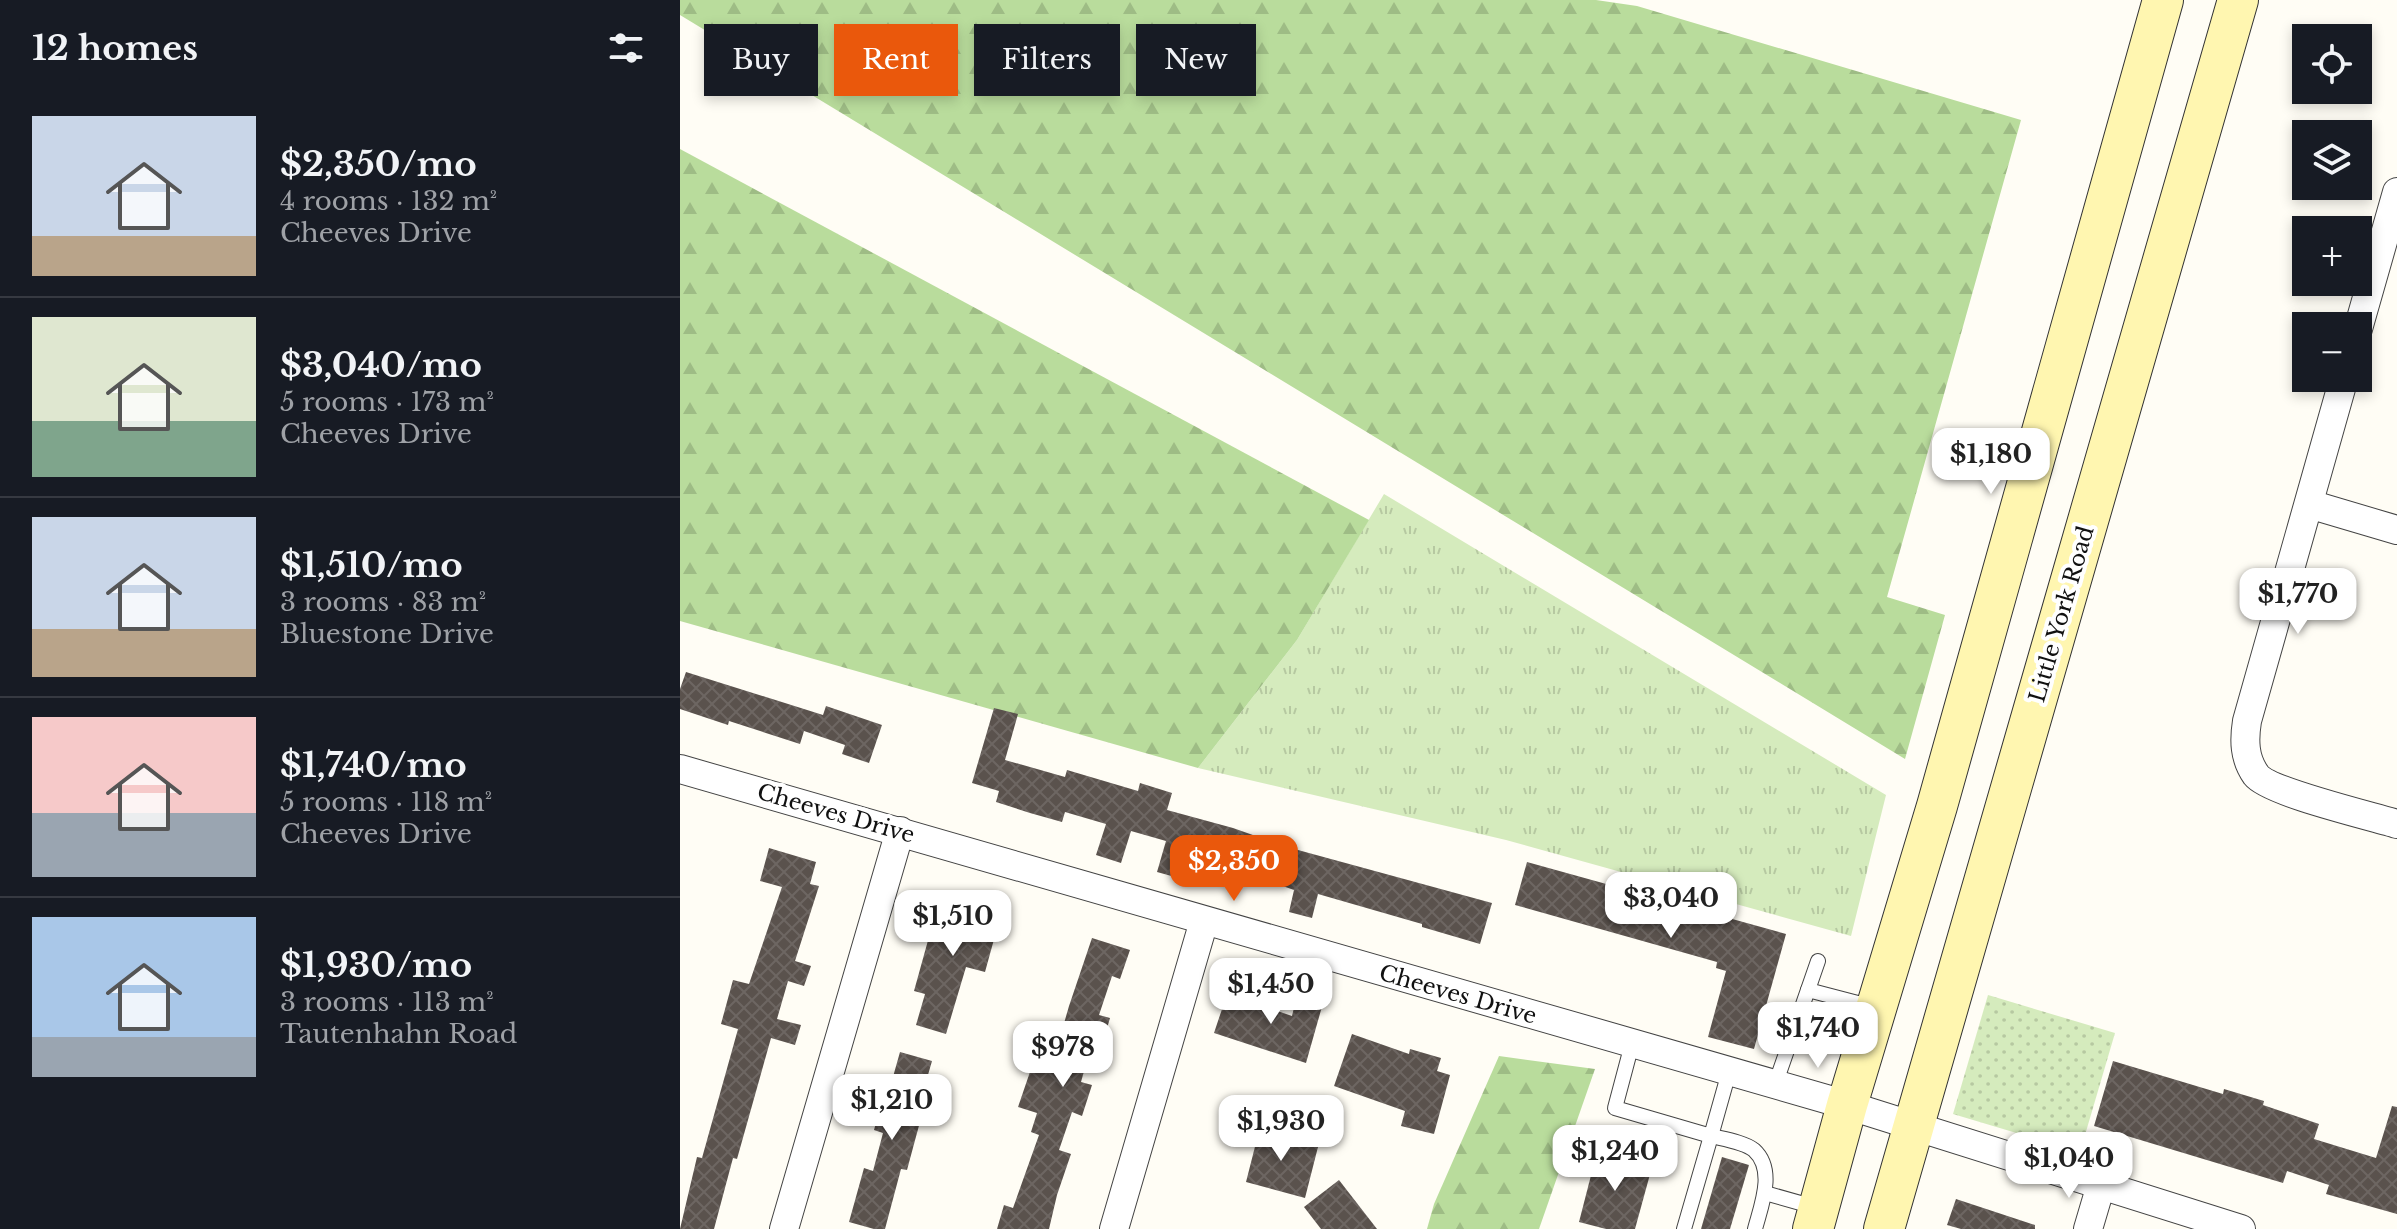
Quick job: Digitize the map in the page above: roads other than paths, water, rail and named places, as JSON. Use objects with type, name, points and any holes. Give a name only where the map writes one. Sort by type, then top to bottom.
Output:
[{"type":"main road","points":[[1816,1219],[1937,806],[2163,0]]},
{"type":"main road","name":"Little York Road","points":[[1884,1229],[2238,0]]},
{"type":"street","points":[[2363,312],[2397,192]]},
{"type":"street","points":[[2340,392],[2247,721],[2244,742],[2257,777],[2277,788],[2397,824]]},
{"type":"street","points":[[2309,504],[2397,530]]},
{"type":"street","name":"Cheeves Drive","points":[[680,769],[1847,1105],[2241,1229]]},
{"type":"street","points":[[784,1229],[900,831]]},
{"type":"street","points":[[1122,1227],[1204,921]]},
{"type":"street","points":[[2088,1229],[2101,1185]]},
{"type":"lane","points":[[1775,1085],[1818,961]]},
{"type":"lane","points":[[1808,990],[1876,1008]]},
{"type":"lane","points":[[1632,1044],[1615,1108],[1753,1148],[1765,1171],[1765,1193],[1755,1229]]},
{"type":"lane","points":[[1684,1229],[1729,1072]]},
{"type":"lane","points":[[1765,1193],[1816,1219]]}]
